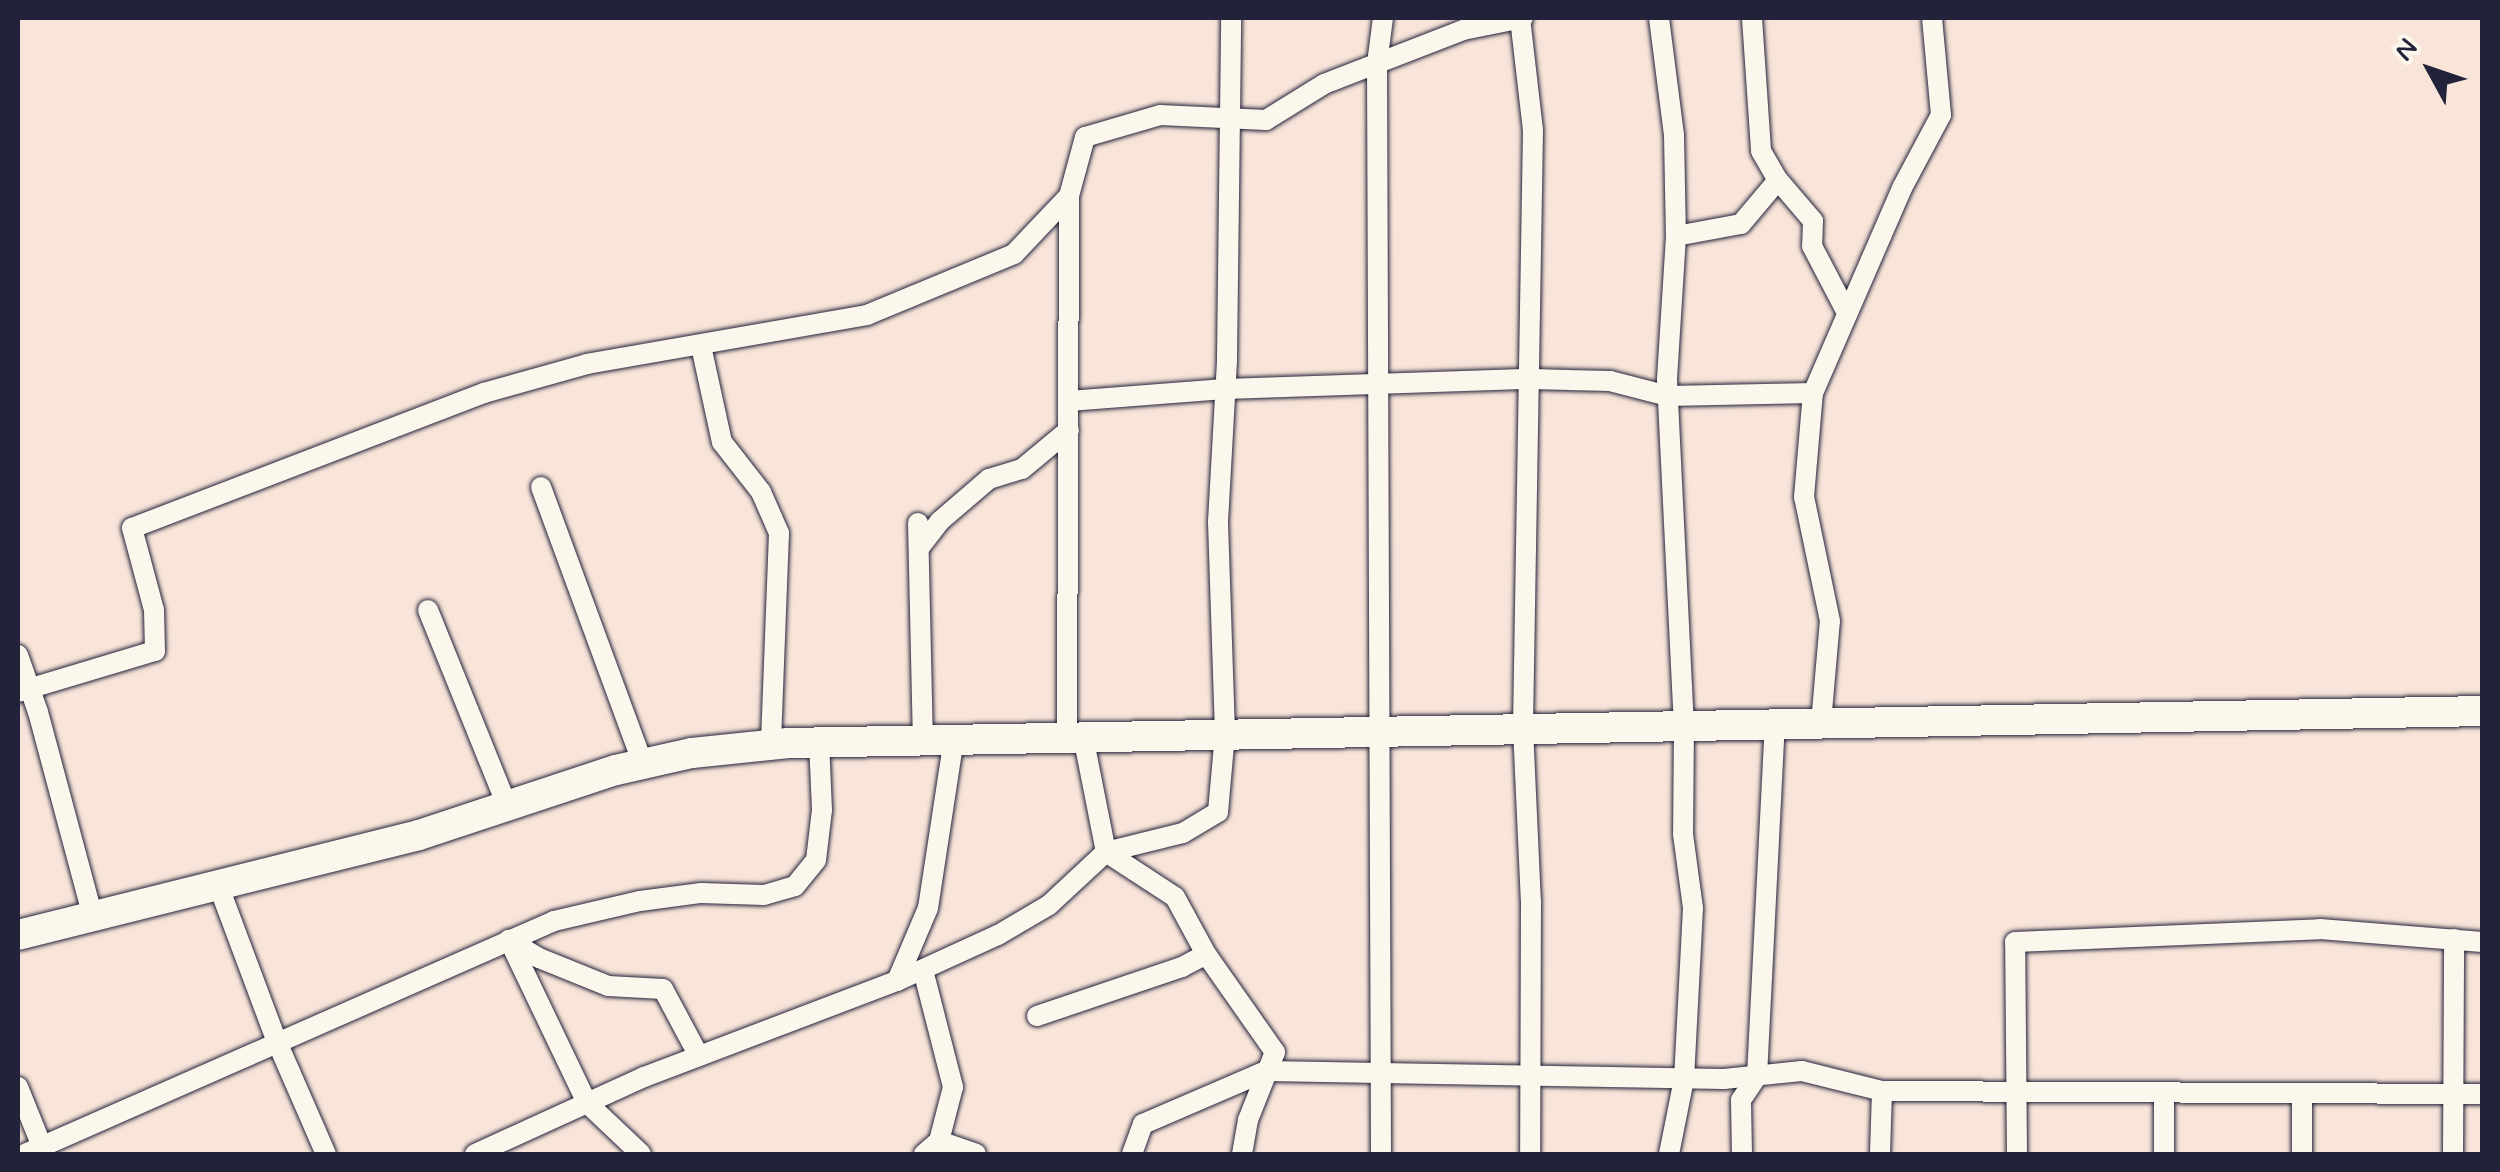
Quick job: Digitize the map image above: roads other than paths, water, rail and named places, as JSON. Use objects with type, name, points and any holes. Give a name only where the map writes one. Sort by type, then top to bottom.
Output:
[{"type":"main road","points":[[18,935],[419,834],[643,764],[692,753],[772,745],[954,738],[2482,711]]},
{"type":"street","points":[[475,1154],[699,1056],[923,970],[998,935],[1049,904],[1106,852],[1184,833],[1218,812],[1226,734],[1218,522],[1226,388],[1230,18]]},
{"type":"street","points":[[1382,1154],[1377,64],[1383,18]]},
{"type":"street","points":[[1242,1154],[1248,1120],[1274,1052],[1206,954],[1175,897],[1106,852],[1075,736],[1069,196],[1085,138],[1160,115],[1266,120],[1324,84],[1463,30],[1522,18],[1533,130],[1523,728],[1531,901],[1530,1154]]},
{"type":"street","points":[[1659,18],[1674,136],[1676,236],[1669,300],[1668,396],[1684,725],[1683,834],[1693,908],[1684,1079],[1669,1154]]},
{"type":"street","points":[[1752,18],[1760,151],[1778,180],[1814,220],[1812,246],[1847,313]]},
{"type":"street","points":[[1821,723],[1830,621],[1804,497],[1813,393],[1902,188],[1940,115],[1932,18]]},
{"type":"street","points":[[1676,236],[1740,224],[1778,180]]},
{"type":"street","points":[[24,691],[156,651],[154,610],[132,528],[484,393],[587,364],[701,346],[886,307],[1014,254],[1069,196]]},
{"type":"street","points":[[701,346],[722,442],[761,492],[779,533],[772,745]]},
{"type":"street","points":[[1069,402],[1226,388],[1531,379],[1610,381],[1668,396],[1813,393]]},
{"type":"street","points":[[919,548],[940,521],[990,479],[1022,469],[1069,430]]},
{"type":"street","points":[[541,487],[643,764]]},
{"type":"street","points":[[918,523],[923,739]]},
{"type":"street","points":[[428,610],[507,806]]},
{"type":"street","points":[[18,655],[24,691],[93,917]]},
{"type":"street","points":[[1742,1154],[1742,1100],[1757,1076],[1775,724]]},
{"type":"street","points":[[897,981],[928,908],[954,738]]},
{"type":"street","points":[[18,1086],[37,1152],[554,921],[640,901],[701,894],[764,895],[795,886],[816,860],[822,810],[819,742]]},
{"type":"street","points":[[219,887],[276,1042],[326,1154]]},
{"type":"street","points":[[2017,1154],[2016,942],[2320,929],[2482,942]]},
{"type":"street","points":[[510,940],[538,958],[608,986],[662,989],[699,1056]]},
{"type":"street","points":[[510,940],[587,1103],[642,1154]]},
{"type":"street","points":[[2453,1154],[2454,940]]},
{"type":"street","points":[[1037,1016],[1182,967],[1206,954]]},
{"type":"street","points":[[923,970],[953,1088],[932,1148],[976,1154]]},
{"type":"street","points":[[1132,1154],[1144,1124],[1266,1071],[1684,1079],[1802,1071],[1882,1091],[2482,1094]]},
{"type":"street","points":[[1880,1154],[1882,1091]]},
{"type":"street","points":[[2164,1094],[2164,1154]]},
{"type":"street","points":[[2302,1094],[2302,1154]]}]
